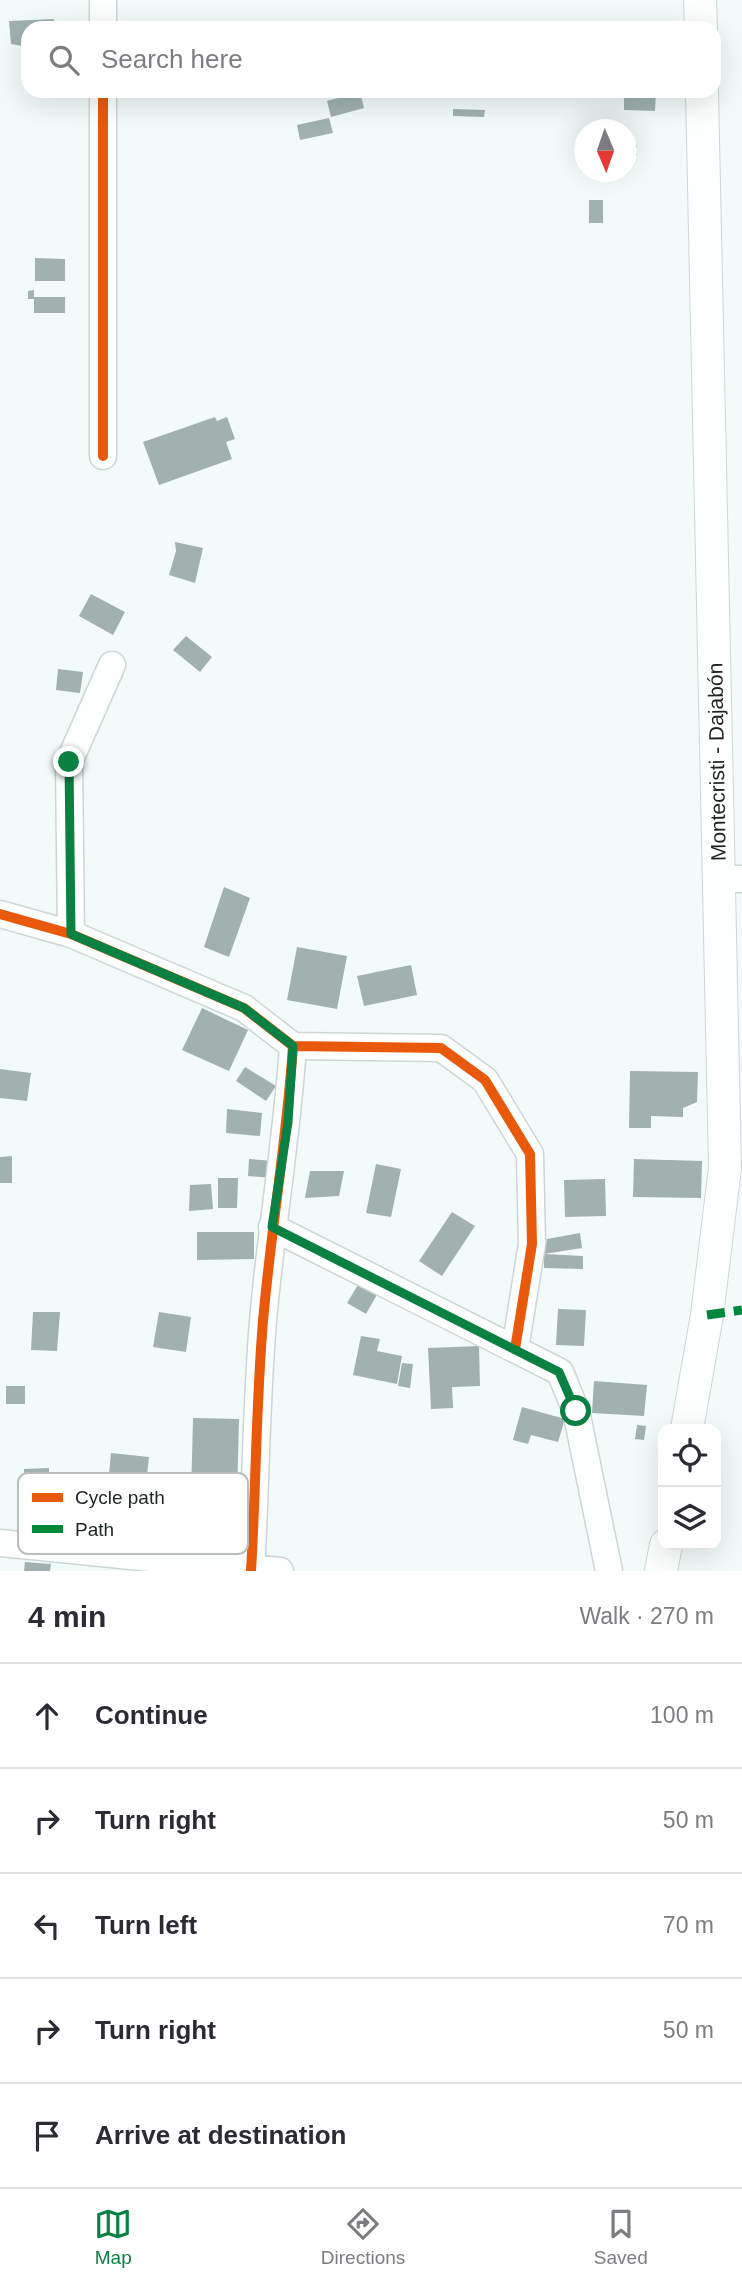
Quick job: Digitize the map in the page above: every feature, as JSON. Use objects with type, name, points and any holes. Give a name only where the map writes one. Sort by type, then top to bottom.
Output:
[{"type":"main road","points":[[701,0],[701,21]]},
{"type":"main road","name":"Montecristi - Dajabón","points":[[688,1424],[707,1315],[724,1168],[731,879],[702,98]]},
{"type":"main road","points":[[661,1571],[665,1550]]},
{"type":"street","points":[[103,0],[103,21]]},
{"type":"street","points":[[103,98],[103,456]]},
{"type":"street","points":[[71,934],[69,762],[112,666]]},
{"type":"street","points":[[0,914],[71,934],[244,1008],[293,1046],[441,1048],[485,1080],[530,1154],[532,1244],[515,1349]]},
{"type":"street","points":[[251,1570],[263,1325],[272,1227],[288,1122],[293,1046]]},
{"type":"street","points":[[272,1227],[559,1372],[576,1411],[609,1571]]},
{"type":"street","points":[[0,1543],[18,1545]]},
{"type":"street","points":[[102,1554],[280,1571]]},
{"type":"building","points":[[54,19],[54,21],[21,21],[21,46],[11,44],[9,21]]},
{"type":"building","points":[[362,98],[364,108],[331,117],[327,101]]},
{"type":"building","points":[[624,98],[656,98],[655,111],[624,110]]},
{"type":"building","points":[[453,109],[485,110],[484,117],[453,116]]},
{"type":"building","points":[[329,118],[333,133],[300,140],[297,125]]},
{"type":"building","points":[[589,200],[603,200],[603,223],[589,223]]},
{"type":"building","points":[[35,258],[65,259],[65,281],[35,281]]},
{"type":"building","points":[[34,290],[34,297],[65,297],[65,313],[34,313],[34,299],[28,299],[28,291]]},
{"type":"building","points":[[215,417],[217,421],[227,417],[235,439],[226,442],[232,459],[159,485],[143,442]]},
{"type":"building","points":[[175,542],[203,548],[195,583],[169,575],[176,551]]},
{"type":"building","points":[[91,594],[125,612],[113,635],[79,616]]},
{"type":"building","points":[[186,636],[212,657],[200,672],[173,650]]},
{"type":"building","points":[[58,669],[83,672],[80,693],[56,690]]},
{"type":"building","points":[[224,887],[250,898],[229,957],[204,947]]},
{"type":"building","points":[[297,947],[347,956],[337,1009],[287,1000]]},
{"type":"building","points":[[411,965],[417,995],[364,1006],[357,976]]},
{"type":"building","points":[[202,1008],[248,1030],[229,1071],[182,1050]]},
{"type":"building","points":[[245,1067],[276,1086],[266,1101],[236,1081]]},
{"type":"building","points":[[0,1069],[31,1073],[27,1101],[0,1098]]},
{"type":"building","points":[[630,1071],[698,1072],[697,1102],[683,1108],[683,1117],[651,1116],[651,1128],[629,1128]]},
{"type":"building","points":[[227,1109],[262,1113],[260,1136],[226,1133]]},
{"type":"building","points":[[12,1156],[12,1183],[0,1183],[0,1157]]},
{"type":"building","points":[[249,1159],[275,1161],[273,1178],[248,1176]]},
{"type":"building","points":[[634,1159],[702,1161],[701,1198],[633,1197]]},
{"type":"building","points":[[376,1164],[401,1169],[391,1217],[366,1213]]},
{"type":"building","points":[[310,1171],[344,1171],[339,1196],[305,1198]]},
{"type":"building","points":[[218,1178],[238,1178],[237,1208],[218,1208]]},
{"type":"building","points":[[605,1179],[606,1216],[565,1217],[564,1180]]},
{"type":"building","points":[[211,1184],[213,1209],[189,1211],[190,1185]]},
{"type":"building","points":[[452,1212],[475,1226],[442,1276],[419,1261]]},
{"type":"building","points":[[197,1232],[254,1232],[254,1259],[197,1260]]},
{"type":"building","points":[[580,1233],[582,1248],[544,1254],[547,1239]]},
{"type":"building","points":[[544,1254],[583,1256],[583,1269],[544,1268]]},
{"type":"building","points":[[361,1280],[379,1291],[366,1314],[347,1303]]},
{"type":"building","points":[[558,1309],[586,1310],[584,1346],[556,1345]]},
{"type":"building","points":[[33,1312],[60,1312],[57,1351],[31,1350]]},
{"type":"building","points":[[159,1312],[191,1317],[186,1352],[153,1347]]},
{"type":"building","points":[[361,1336],[380,1339],[377,1351],[402,1356],[397,1384],[353,1375]]},
{"type":"building","points":[[479,1346],[480,1386],[452,1387],[453,1408],[431,1409],[428,1348]]},
{"type":"building","points":[[402,1363],[413,1364],[410,1388],[398,1386]]},
{"type":"building","points":[[594,1381],[647,1385],[644,1416],[592,1413]]},
{"type":"building","points":[[6,1386],[25,1386],[25,1404],[6,1404]]},
{"type":"building","points":[[522,1407],[565,1419],[558,1442],[531,1435],[528,1444],[513,1440]]},
{"type":"building","points":[[193,1418],[239,1419],[238,1473],[192,1473]]},
{"type":"building","points":[[637,1425],[646,1426],[644,1440],[635,1439]]},
{"type":"building","points":[[111,1453],[149,1457],[147,1473],[109,1473]]},
{"type":"building","points":[[49,1468],[49,1473],[24,1473],[24,1469]]},
{"type":"building","points":[[25,1562],[51,1564],[50,1571],[24,1571]]},
{"type":"marked path","points":[[707,1315],[742,1310]]},
{"type":"cycle path","points":[[103,98],[103,456]]},
{"type":"cycle path","points":[[0,914],[71,934],[244,1008],[293,1046],[441,1048],[485,1080],[530,1154],[532,1244],[515,1349]]},
{"type":"cycle path","points":[[251,1571],[263,1321],[293,1046]]},
{"type":"route","points":[[69,762],[67,824],[71,934],[244,1008],[293,1046],[288,1122],[272,1227],[559,1372],[576,1411]]}]
